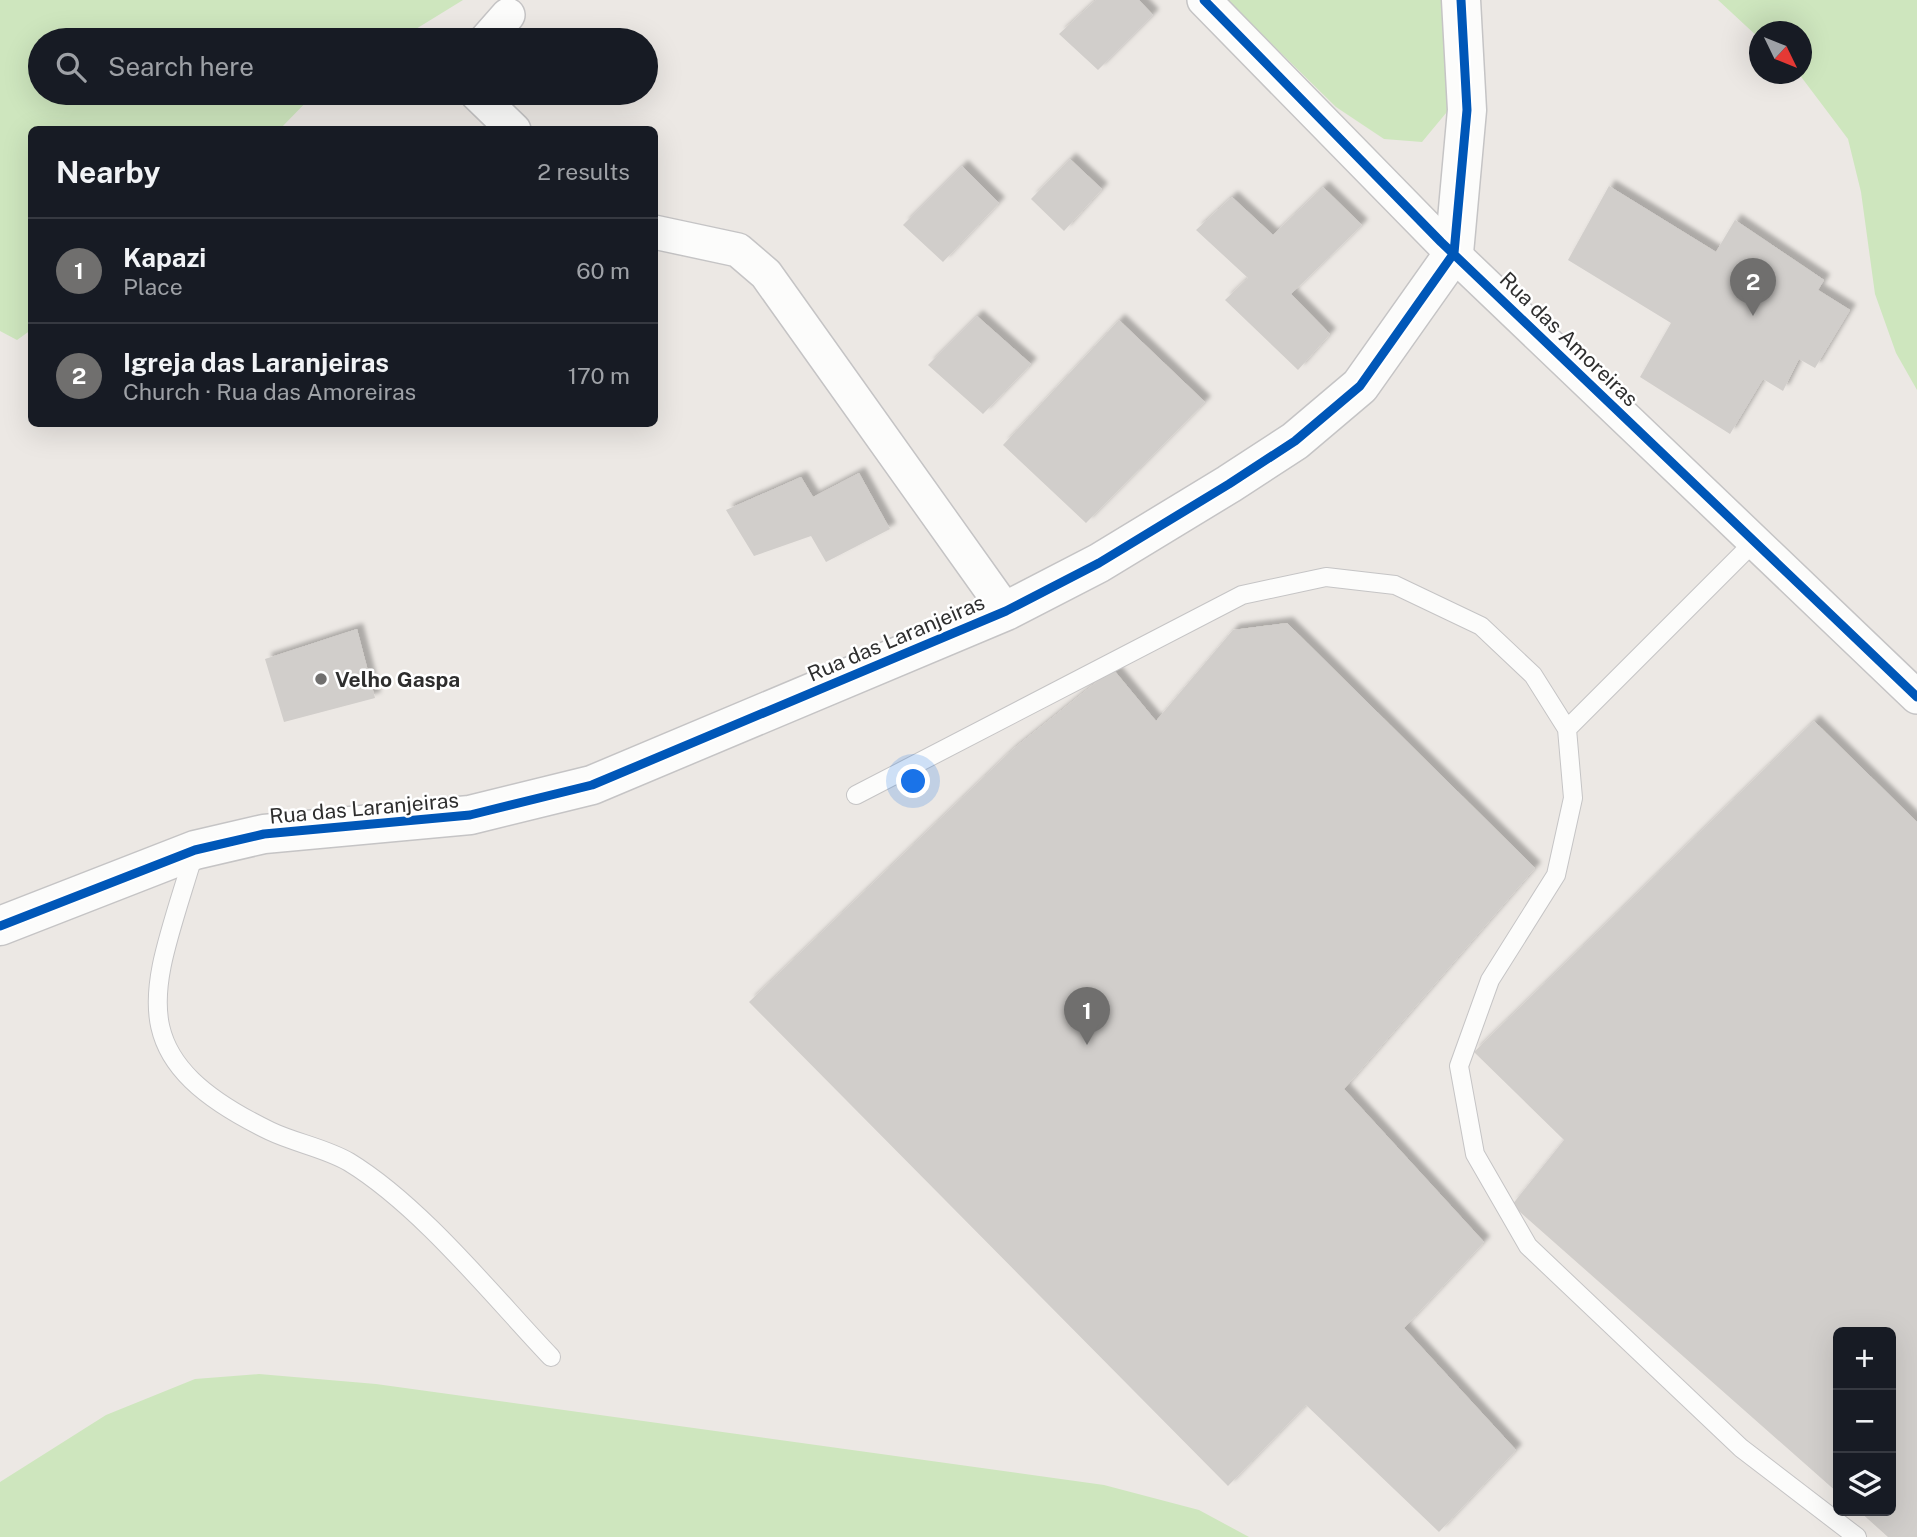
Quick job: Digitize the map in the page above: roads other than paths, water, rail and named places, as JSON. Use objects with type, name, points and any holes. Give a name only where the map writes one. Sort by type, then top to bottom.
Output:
[{"type":"street","name":"Rua das Amoreiras","points":[[1204,0],[1454,253],[1917,696]]},
{"type":"street","points":[[1454,253],[1467,110],[1461,0]]},
{"type":"street","points":[[497,28],[508,15]]},
{"type":"street","points":[[488,105],[510,126]]},
{"type":"street","points":[[658,233],[738,250],[766,274],[1006,611]]},
{"type":"street","name":"Rua das Laranjeiras","points":[[0,926],[195,850],[264,834],[470,815],[592,785],[1006,611],[1100,563],[1295,441],[1360,386],[1454,253]]},
{"type":"lane","points":[[1567,729],[1755,541]]},
{"type":"lane","points":[[856,795],[1242,594],[1326,577],[1395,585],[1481,626],[1533,676],[1567,729],[1573,798],[1556,875],[1490,980],[1459,1066],[1475,1154],[1528,1246],[1741,1448],[1857,1537]]},
{"type":"lane","points":[[195,850],[158,975],[156,1017],[167,1052],[206,1095],[270,1131],[347,1161],[402,1202],[551,1357]]},
{"type":"place","name":"Igreja das Laranjeiras","points":[[1753,316]]},
{"type":"place","name":"Velho Gaspa","points":[[321,679]]},
{"type":"place","name":"Kapazi","points":[[1087,1045]]}]
